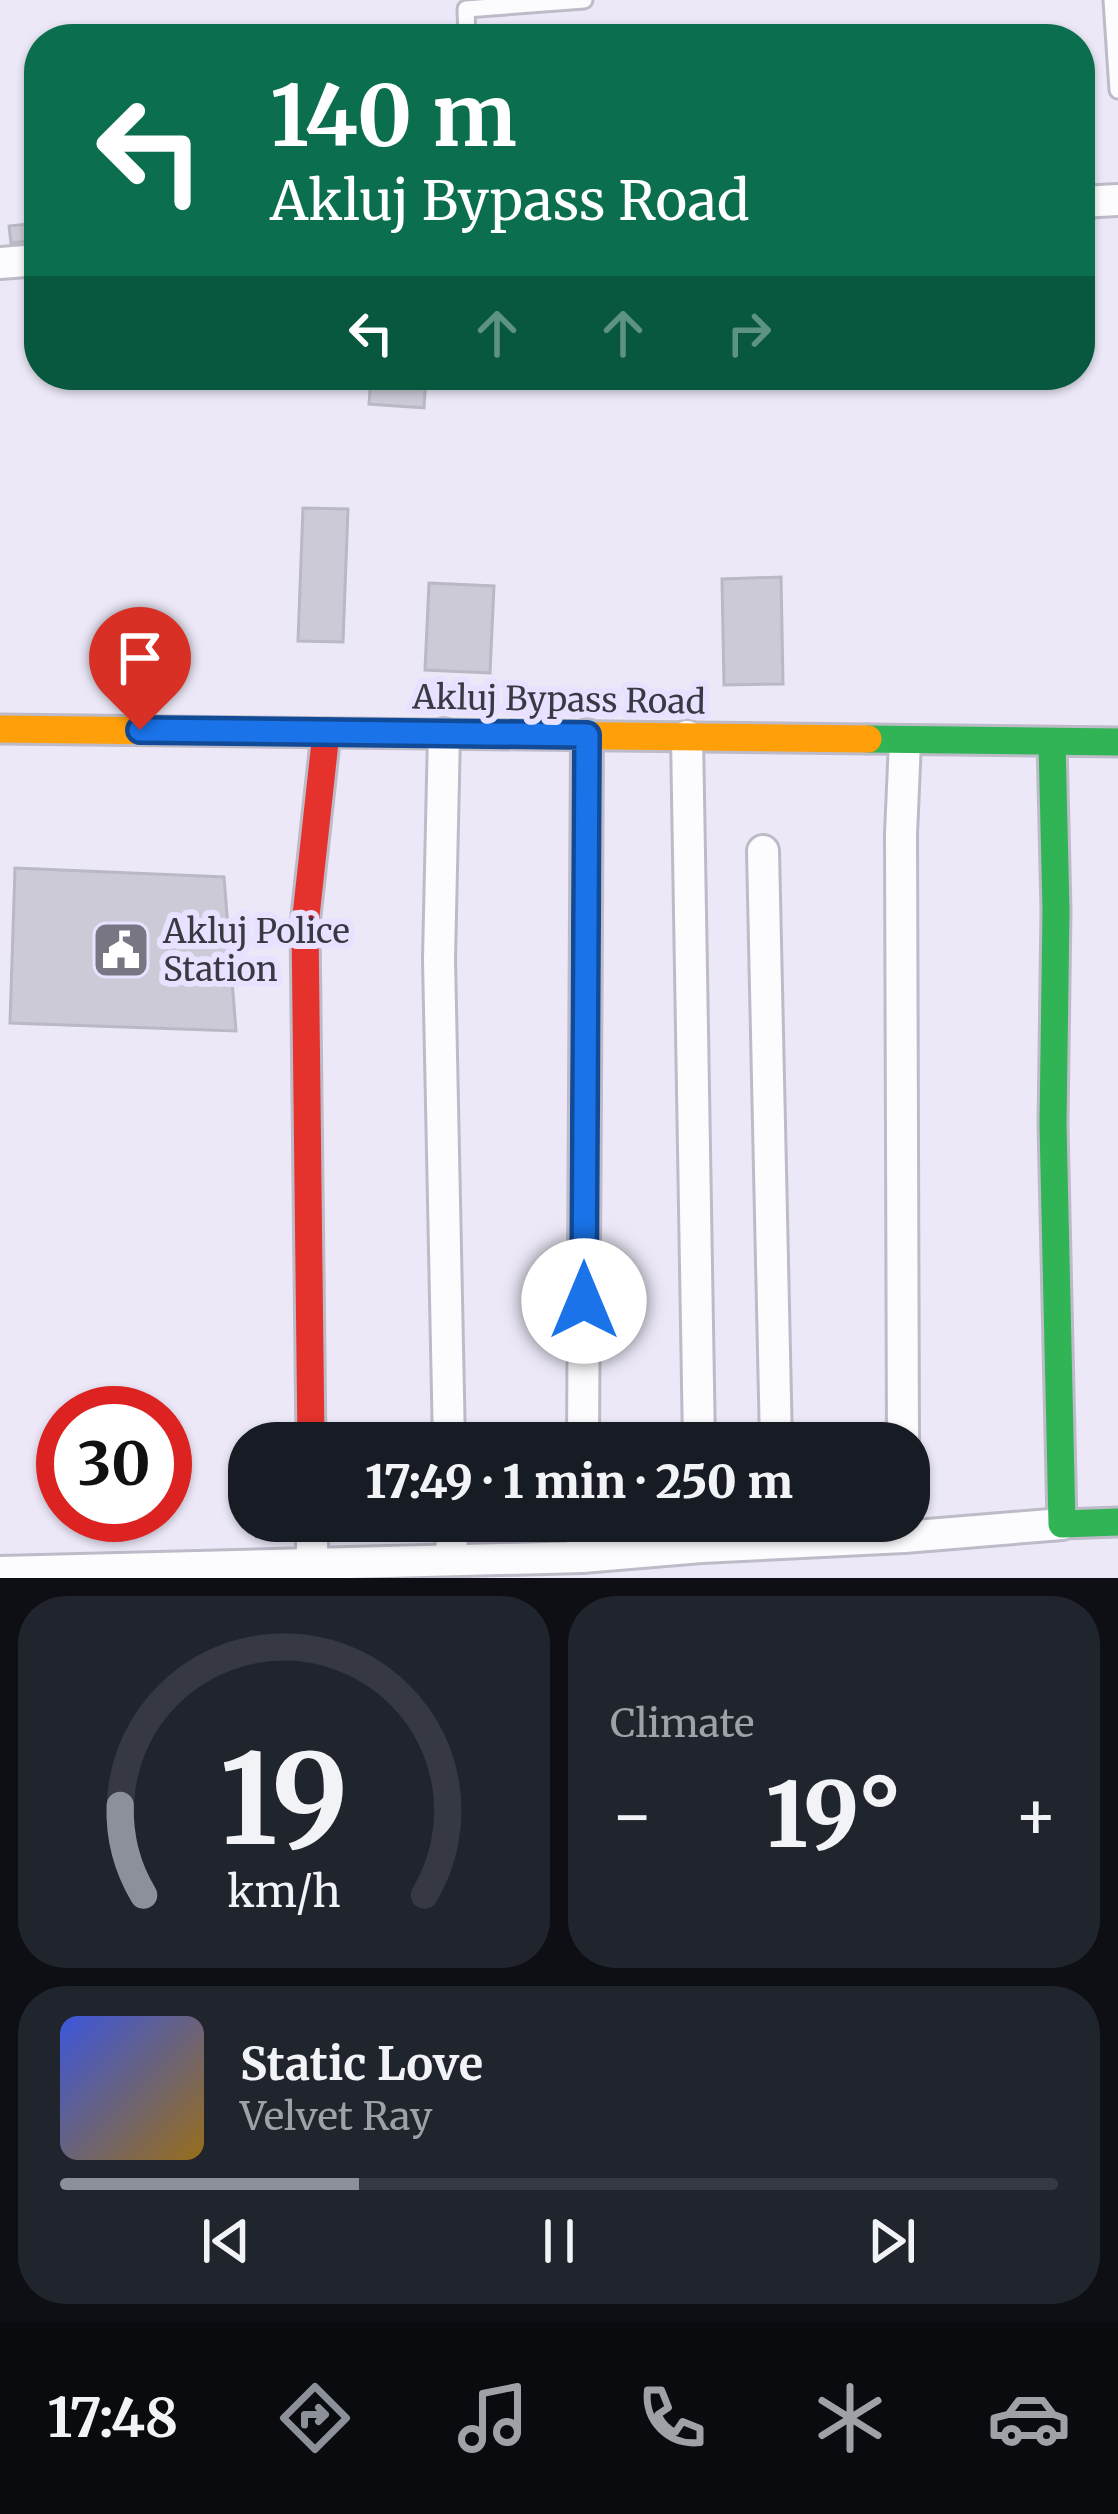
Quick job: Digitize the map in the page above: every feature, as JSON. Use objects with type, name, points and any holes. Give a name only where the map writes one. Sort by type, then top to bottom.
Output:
[{"type":"street","name":"Akluj Bypass Road","points":[[0,729],[1118,742]]},
{"type":"street","points":[[311,1422],[305,925],[326,733]]},
{"type":"street","points":[[444,734],[439,959],[449,1422]]},
{"type":"street","points":[[583,1422],[587,735]]},
{"type":"street","points":[[687,736],[699,1422]]},
{"type":"street","points":[[903,1422],[904,741]]},
{"type":"street","points":[[1052,742],[1053,1147],[1062,1524]]},
{"type":"street","points":[[763,851],[776,1422]]},
{"type":"street","points":[[930,1528],[1118,1522]]},
{"type":"street","points":[[312,1542],[312,1562]]},
{"type":"street","points":[[452,1542],[452,1559]]},
{"type":"street","points":[[582,1542],[582,1557]]},
{"type":"street","points":[[0,1572],[582,1557],[660,1542]]},
{"type":"lane","points":[[466,24],[466,9],[584,0]]},
{"type":"lane","points":[[1112,0],[1118,91]]},
{"type":"building","points":[[24,224],[24,242],[11,243],[9,226]]},
{"type":"building","points":[[370,390],[425,390],[424,408],[369,404]]},
{"type":"building","points":[[303,508],[348,509],[343,642],[298,641]]},
{"type":"building","points":[[781,577],[783,684],[724,685],[722,579]]},
{"type":"building","points":[[429,583],[494,586],[490,673],[425,670]]},
{"type":"building","name":"Akluj Police Station","points":[[15,868],[224,877],[236,1031],[10,1023]]},
{"type":"traffic: fast","points":[[868,739],[1118,742]]},
{"type":"traffic: fast","points":[[1052,742],[1053,1124],[1062,1524],[1118,1522]]},
{"type":"traffic: slow","points":[[0,729],[868,739]]},
{"type":"traffic: jam","points":[[311,1422],[305,925],[326,733]]},
{"type":"place","name":"Akluj Police Station","points":[[121,950]]},
{"type":"route","points":[[140,730],[587,735],[584,1301]]}]
